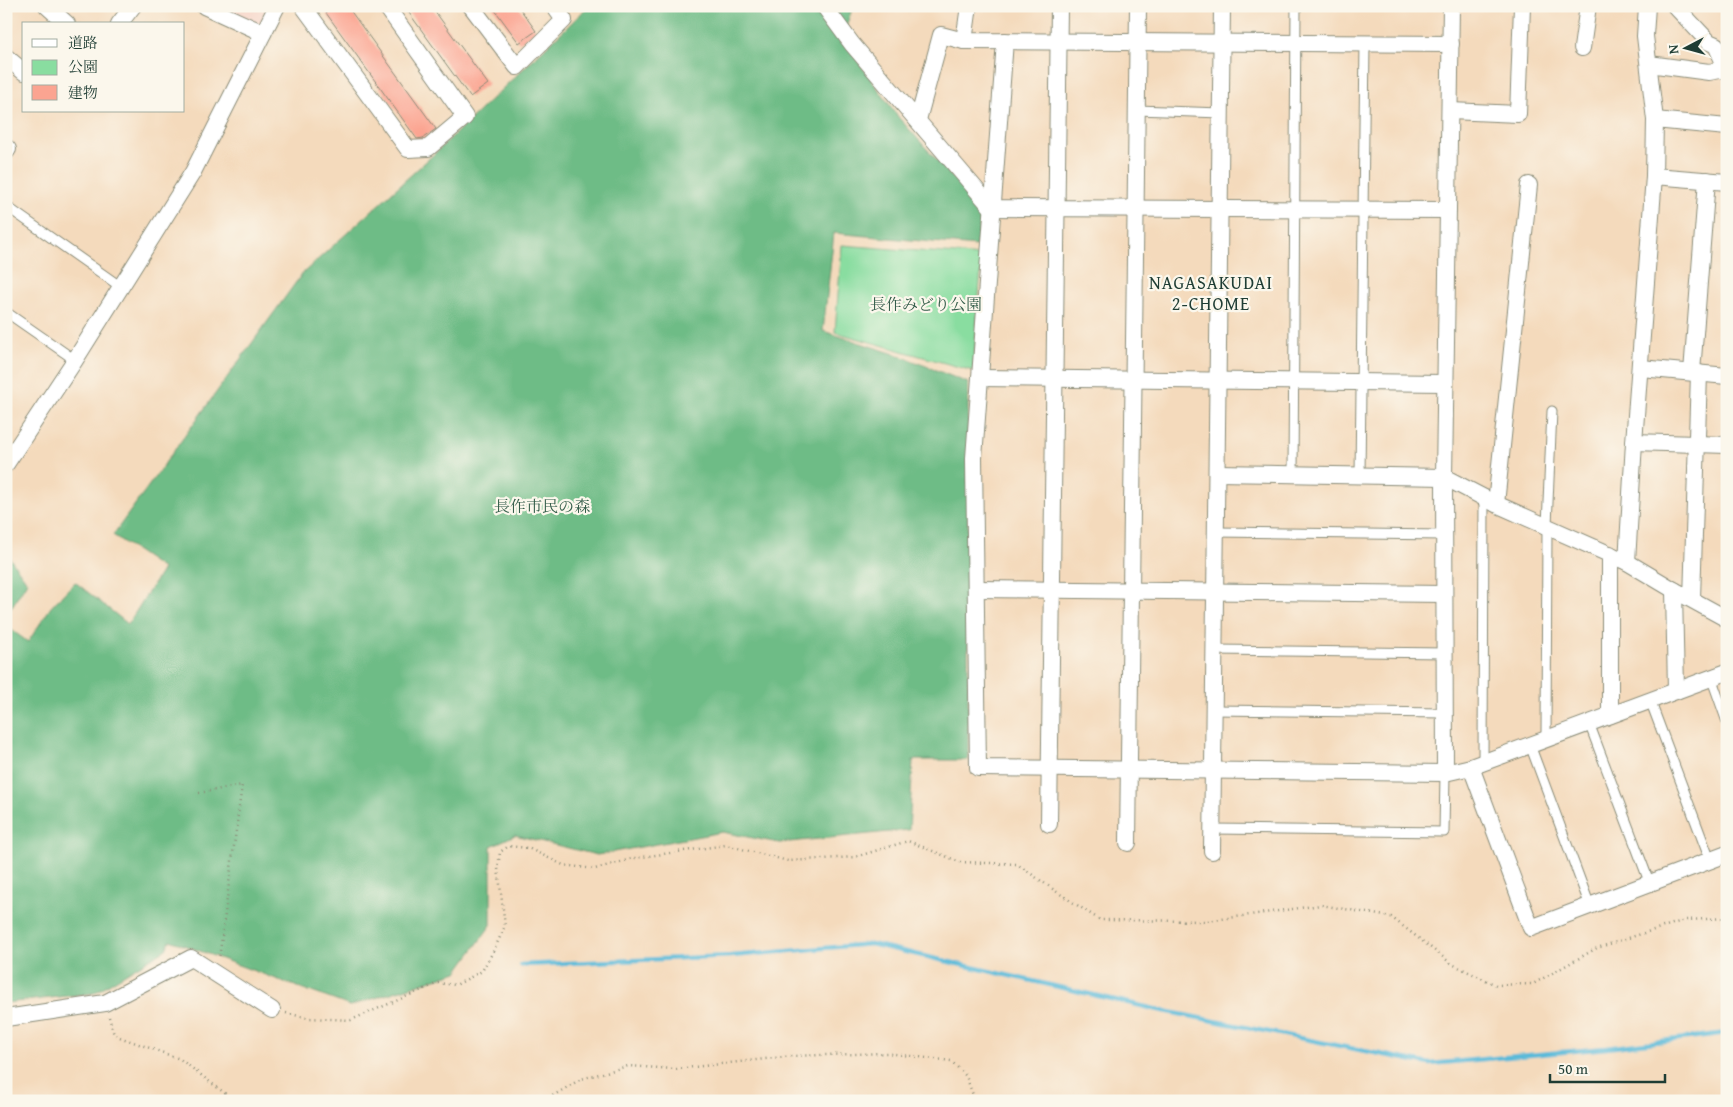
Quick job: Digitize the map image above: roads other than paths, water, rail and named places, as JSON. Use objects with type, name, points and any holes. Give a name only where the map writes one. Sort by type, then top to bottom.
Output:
[{"type":"street","points":[[47,6],[66,22]]},
{"type":"street","points":[[121,22],[133,6]]},
{"type":"street","points":[[204,6],[263,33]]},
{"type":"street","points":[[6,464],[75,360],[193,172],[277,6]]},
{"type":"street","points":[[302,6],[408,149],[428,148],[465,117],[386,6]]},
{"type":"street","points":[[471,6],[516,67],[564,20],[554,6]]},
{"type":"street","points":[[824,6],[852,44],[992,208],[1448,210]]},
{"type":"street","points":[[964,40],[969,6]]},
{"type":"street","points":[[1050,824],[1059,6]]},
{"type":"street","points":[[1128,843],[1138,6]]},
{"type":"street","points":[[1212,851],[1222,6]]},
{"type":"street","points":[[1445,773],[1444,477],[1451,6]]},
{"type":"street","points":[[1450,111],[1518,114],[1522,6]]},
{"type":"street","points":[[1582,48],[1588,6]]},
{"type":"street","points":[[1628,562],[1634,442],[1654,176],[1655,120],[1646,36],[1646,6]]},
{"type":"street","points":[[1649,64],[1710,72],[1727,70],[1716,45],[1709,42],[1675,6]]},
{"type":"street","points":[[918,120],[941,35],[964,40],[1005,41],[1451,44]]},
{"type":"street","points":[[1005,41],[974,458],[978,768],[1445,773],[1477,764],[1727,672]]},
{"type":"street","points":[[6,57],[22,70]]},
{"type":"street","points":[[1655,120],[1727,127]]},
{"type":"street","points":[[6,147],[8,149],[6,152]]},
{"type":"street","points":[[1654,176],[1727,182]]},
{"type":"street","points":[[1692,599],[1697,444],[1696,373],[1707,180]]},
{"type":"street","points":[[1490,501],[1529,185]]},
{"type":"street","points":[[1640,368],[1727,376]]},
{"type":"street","points":[[980,378],[1446,382]]},
{"type":"street","points":[[1634,442],[1727,445]]},
{"type":"street","points":[[1217,474],[1444,477],[1490,501],[1628,562],[1727,619]]},
{"type":"street","points":[[1610,554],[1610,715]]},
{"type":"street","points":[[976,589],[1444,594]]},
{"type":"street","points":[[1674,590],[1676,690]]},
{"type":"street","points":[[1477,764],[1531,928],[1727,854]]},
{"type":"street","points":[[6,1018],[105,1003],[191,958],[272,1010]]},
{"type":"lane","points":[[1292,475],[1296,6]]},
{"type":"lane","points":[[1360,476],[1364,42]]},
{"type":"lane","points":[[1137,110],[1220,112]]},
{"type":"lane","points":[[6,206],[121,288]]},
{"type":"lane","points":[[6,312],[75,360]]},
{"type":"lane","points":[[1546,739],[1547,525],[1552,410]]},
{"type":"lane","points":[[1477,764],[1490,501]]},
{"type":"lane","points":[[1216,532],[1444,535]]},
{"type":"lane","points":[[1215,650],[1444,653]]},
{"type":"lane","points":[[1711,678],[1727,722]]},
{"type":"lane","points":[[1650,700],[1710,860]]},
{"type":"lane","points":[[1214,710],[1445,713]]},
{"type":"lane","points":[[1590,722],[1650,884]]},
{"type":"lane","points":[[1530,745],[1590,906]]},
{"type":"lane","points":[[1213,829],[1444,832],[1445,773]]},
{"type":"waterway","points":[[521,965],[731,956],[871,944],[1159,1010],[1430,1064],[1606,1048],[1727,1033]]},
{"type":"district","name":"NAGASAKUDAI 2-CHOME","points":[[1211,293]]},
{"type":"park label","name":"長作みどり公園","points":[[926,304]]},
{"type":"park label","name":"長作市民の森","points":[[542,506]]}]
